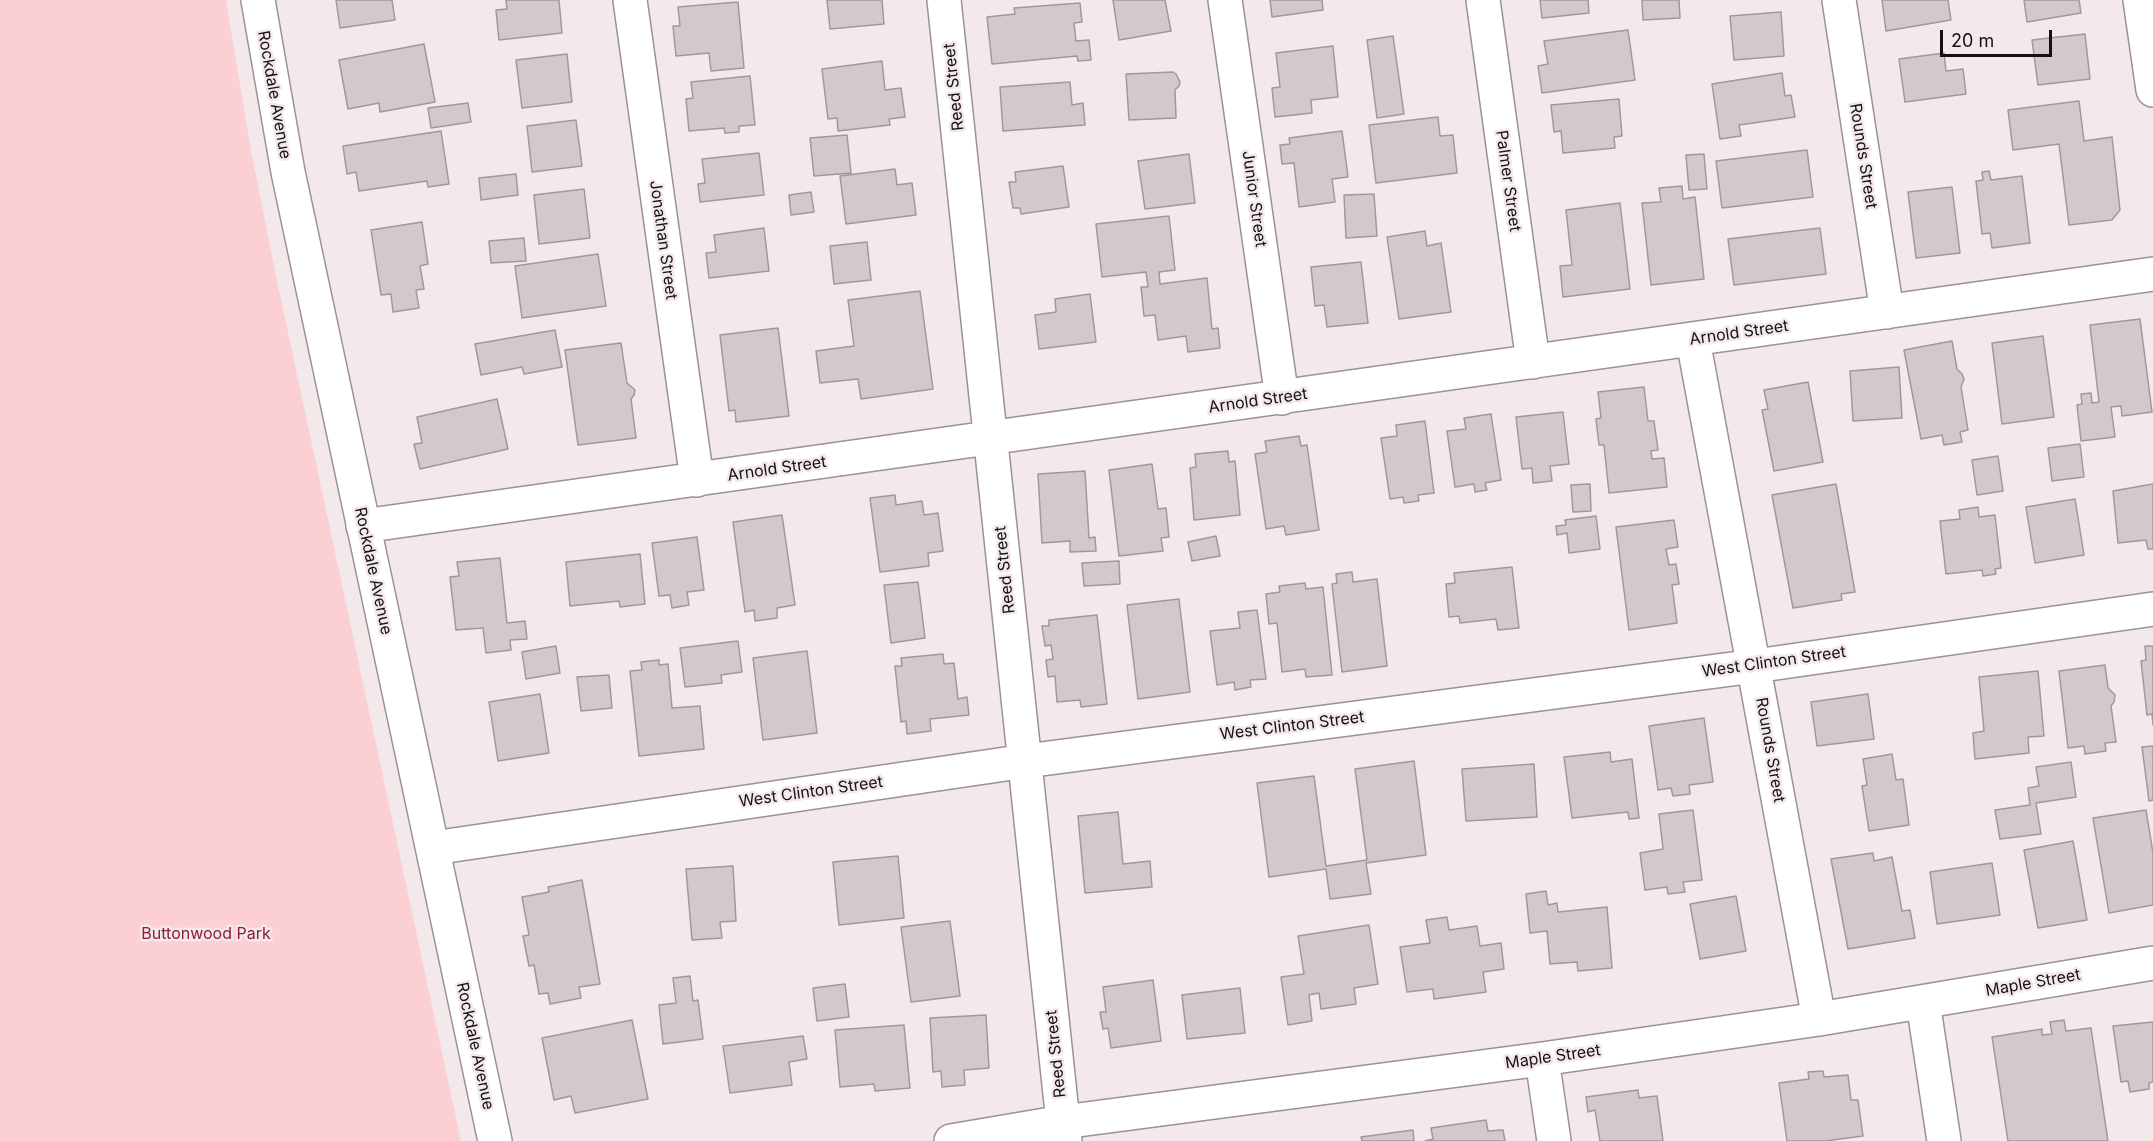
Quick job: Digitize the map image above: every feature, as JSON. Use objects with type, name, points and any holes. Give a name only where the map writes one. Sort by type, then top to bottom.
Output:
[{"type":"street","name":"Rockdale Avenue","points":[[258,0],[288,172],[495,1141]]},
{"type":"street","name":"Jonathan Street","points":[[630,0],[697,480]]},
{"type":"street","name":"Reed Street","points":[[944,0],[1064,1132]]},
{"type":"street","name":"Junior Street","points":[[1225,0],[1282,398]]},
{"type":"street","name":"Palmer Street","points":[[1484,0],[1533,363]]},
{"type":"street","name":"Rounds Street","points":[[1839,0],[1887,312]]},
{"type":"street","points":[[2140,0],[2153,90]]},
{"type":"street","name":"Arnold Street","points":[[363,526],[2153,274]]},
{"type":"street","name":"Rounds Street","points":[[1693,339],[1819,1019]]},
{"type":"street","name":"West Clinton Street","points":[[432,848],[1026,761],[1755,666],[2153,609]]},
{"type":"street","name":"Maple Street","points":[[951,1141],[1064,1132],[1819,1019],[2153,963]]},
{"type":"street","points":[[1923,1002],[1944,1141]]},
{"type":"street","points":[[1542,1059],[1554,1141]]},
{"type":"green space","name":"Buttonwood Park","points":[[0,0],[226,0],[251,150],[277,281],[461,1141],[0,1141]]},
{"type":"building","points":[[336,0],[392,0],[395,20],[340,28]]},
{"type":"building","points":[[506,0],[559,0],[562,33],[499,40],[496,10],[507,9]]},
{"type":"building","points":[[827,0],[882,0],[884,24],[830,29]]},
{"type":"building","points":[[1113,0],[1165,0],[1171,31],[1119,40]]},
{"type":"building","points":[[1270,0],[1322,0],[1323,10],[1272,17]]},
{"type":"building","points":[[1540,0],[1588,0],[1589,13],[1542,18]]},
{"type":"building","points":[[1642,0],[1679,0],[1680,18],[1643,20]]},
{"type":"building","points":[[1882,0],[1948,0],[1951,20],[1886,31]]},
{"type":"building","points":[[2024,0],[2079,0],[2081,13],[2027,22]]},
{"type":"building","points":[[738,2],[744,68],[711,71],[709,53],[676,56],[673,26],[680,26],[678,7]]},
{"type":"building","points":[[1080,3],[1082,22],[1074,23],[1076,41],[1089,40],[1091,60],[1078,61],[1077,56],[992,64],[987,17],[1015,14],[1014,8]]},
{"type":"building","points":[[1781,12],[1784,56],[1734,60],[1730,16]]},
{"type":"building","points":[[1628,30],[1635,80],[1542,93],[1538,66],[1548,64],[1544,41]]},
{"type":"building","points":[[2085,34],[2090,79],[2038,85],[2032,40]]},
{"type":"building","points":[[1393,36],[1404,114],[1377,118],[1367,40]]},
{"type":"building","points":[[424,44],[435,102],[380,112],[379,103],[348,109],[339,60]]},
{"type":"building","points":[[1333,46],[1338,97],[1311,100],[1312,113],[1275,117],[1272,88],[1280,87],[1276,53]]},
{"type":"building","points":[[1944,53],[1946,71],[1963,69],[1966,94],[1905,102],[1899,59]]},
{"type":"building","points":[[567,54],[572,102],[522,108],[516,60]]},
{"type":"building","points":[[882,61],[885,90],[901,88],[905,117],[889,119],[890,125],[838,131],[837,118],[828,119],[822,69]]},
{"type":"building","points":[[1173,72],[1180,82],[1175,90],[1176,118],[1129,120],[1126,74]]},
{"type":"building","points":[[1782,73],[1785,96],[1791,95],[1795,117],[1739,125],[1741,136],[1720,139],[1712,84]]},
{"type":"building","points":[[750,76],[755,125],[739,126],[739,132],[725,133],[724,128],[689,131],[686,99],[693,98],[691,82]]},
{"type":"building","points":[[1070,82],[1072,105],[1083,103],[1085,125],[1003,131],[1000,87]]},
{"type":"building","points":[[1619,99],[1622,136],[1614,137],[1615,148],[1563,153],[1561,131],[1554,132],[1551,105]]},
{"type":"building","points":[[2079,101],[2084,141],[2112,137],[2120,210],[2112,220],[2069,225],[2059,144],[2013,150],[2008,110]]},
{"type":"building","points":[[468,103],[471,122],[431,128],[428,108]]},
{"type":"building","points":[[1438,117],[1440,136],[1453,135],[1457,173],[1376,183],[1369,125]]},
{"type":"building","points":[[576,120],[582,166],[532,172],[527,126]]},
{"type":"building","points":[[441,131],[449,184],[428,187],[427,181],[359,191],[356,172],[347,174],[343,146]]},
{"type":"building","points":[[1342,131],[1348,177],[1332,179],[1335,202],[1299,207],[1294,163],[1282,164],[1280,145],[1290,144],[1289,138]]},
{"type":"building","points":[[847,135],[851,173],[814,176],[810,138]]},
{"type":"building","points":[[1807,150],[1813,197],[1722,208],[1716,161]]},
{"type":"building","points":[[759,153],[764,195],[700,202],[698,184],[705,183],[702,159]]},
{"type":"building","points":[[1189,154],[1195,203],[1145,209],[1138,161]]},
{"type":"building","points":[[1704,154],[1707,189],[1689,190],[1686,155]]},
{"type":"building","points":[[1063,166],[1069,207],[1021,214],[1020,208],[1013,208],[1009,182],[1016,182],[1015,172]]},
{"type":"building","points":[[895,169],[897,185],[912,183],[916,215],[846,224],[840,176]]},
{"type":"building","points":[[1989,171],[1991,180],[2022,176],[2030,243],[1992,248],[1990,233],[1982,234],[1976,181],[1983,180],[1982,172]]},
{"type":"building","points":[[516,174],[518,195],[481,200],[479,178]]},
{"type":"building","points":[[1682,186],[1683,199],[1695,197],[1704,279],[1651,285],[1642,203],[1661,202],[1659,188]]},
{"type":"building","points":[[1952,187],[1960,253],[1916,258],[1908,192]]},
{"type":"building","points":[[584,189],[590,238],[539,244],[534,195]]},
{"type":"building","points":[[811,192],[814,212],[791,215],[789,195]]},
{"type":"building","points":[[1374,194],[1377,236],[1346,238],[1344,195]]},
{"type":"building","points":[[1620,203],[1630,289],[1563,297],[1560,266],[1572,265],[1566,210]]},
{"type":"building","points":[[1169,216],[1175,270],[1159,272],[1160,284],[1207,278],[1212,329],[1218,328],[1220,348],[1188,352],[1186,336],[1158,340],[1155,315],[1144,316],[1141,287],[1148,287],[1146,272],[1102,277],[1096,224]]},
{"type":"building","points":[[422,222],[428,264],[420,266],[424,289],[416,290],[419,308],[393,312],[391,294],[381,295],[371,230]]},
{"type":"building","points":[[764,228],[769,271],[709,278],[706,253],[716,252],[714,235]]},
{"type":"building","points":[[1820,228],[1826,274],[1734,285],[1728,239]]},
{"type":"building","points":[[1425,231],[1427,246],[1441,243],[1451,312],[1399,319],[1387,237]]},
{"type":"building","points":[[524,238],[526,261],[491,263],[489,241]]},
{"type":"building","points":[[867,242],[871,280],[834,284],[830,246]]},
{"type":"building","points":[[598,254],[606,306],[522,318],[515,266]]},
{"type":"building","points":[[1361,262],[1368,323],[1327,327],[1324,305],[1315,306],[1311,267]]},
{"type":"building","points":[[920,291],[933,389],[861,399],[858,379],[820,383],[816,351],[854,346],[848,300]]},
{"type":"building","points":[[1090,294],[1096,342],[1039,349],[1035,315],[1056,312],[1055,299]]},
{"type":"building","points":[[2140,319],[2152,412],[2122,416],[2121,406],[2111,407],[2115,437],[2081,441],[2077,405],[2082,404],[2081,394],[2091,393],[2092,403],[2099,402],[2090,325]]},
{"type":"building","points":[[778,328],[789,416],[736,422],[735,410],[729,411],[720,335]]},
{"type":"building","points":[[555,330],[562,367],[524,374],[522,367],[481,375],[475,344]]},
{"type":"building","points":[[2043,336],[2054,417],[2002,424],[1992,343]]},
{"type":"building","points":[[1952,341],[1957,369],[1964,379],[1961,387],[1968,430],[1960,432],[1962,442],[1944,445],[1942,435],[1921,439],[1904,350]]},
{"type":"building","points":[[621,343],[627,383],[635,390],[631,399],[636,438],[578,445],[565,350]]},
{"type":"building","points":[[1899,367],[1902,418],[1853,421],[1850,371]]},
{"type":"building","points":[[1808,382],[1823,462],[1774,471],[1762,410],[1768,409],[1764,390]]},
{"type":"building","points":[[1644,387],[1648,421],[1654,421],[1658,450],[1651,451],[1652,459],[1664,458],[1667,487],[1609,493],[1604,445],[1599,445],[1596,419],[1601,418],[1598,392]]},
{"type":"building","points":[[497,399],[508,449],[420,469],[414,444],[422,443],[417,417]]},
{"type":"building","points":[[1563,412],[1569,464],[1550,466],[1552,481],[1533,483],[1532,468],[1522,469],[1516,417]]},
{"type":"building","points":[[1491,414],[1501,480],[1485,483],[1487,490],[1475,492],[1474,484],[1455,487],[1447,431],[1466,429],[1464,418]]},
{"type":"building","points":[[1425,421],[1434,493],[1418,495],[1419,501],[1404,503],[1403,497],[1390,499],[1381,438],[1397,436],[1396,425]]},
{"type":"building","points":[[1299,436],[1301,446],[1307,445],[1319,530],[1286,535],[1284,526],[1266,529],[1255,454],[1267,452],[1265,441]]},
{"type":"building","points":[[2080,444],[2084,477],[2052,481],[2048,448]]},
{"type":"building","points":[[1228,451],[1229,462],[1235,461],[1240,515],[1194,520],[1190,468],[1196,467],[1195,454]]},
{"type":"building","points":[[1998,456],[2003,491],[1977,495],[1972,460]]},
{"type":"building","points":[[1152,464],[1158,509],[1166,508],[1169,537],[1161,538],[1163,551],[1119,556],[1109,470]]},
{"type":"building","points":[[1085,471],[1089,538],[1095,537],[1096,551],[1070,552],[1070,541],[1042,543],[1038,474]]},
{"type":"building","points":[[1590,484],[1591,511],[1573,512],[1571,485]]},
{"type":"building","points":[[1836,484],[1855,592],[1841,594],[1842,600],[1793,608],[1772,495]]},
{"type":"building","points":[[2153,484],[2153,549],[2148,549],[2146,540],[2118,543],[2113,491]]},
{"type":"building","points":[[895,495],[896,505],[922,501],[924,515],[938,513],[943,551],[928,553],[929,566],[880,572],[870,498]]},
{"type":"building","points":[[2075,499],[2084,555],[2035,563],[2026,507]]},
{"type":"building","points":[[1978,507],[1979,517],[1995,515],[2001,568],[1995,569],[1996,574],[1983,576],[1982,570],[1946,574],[1940,521],[1960,519],[1959,510]]},
{"type":"building","points":[[782,515],[795,605],[777,608],[777,618],[755,621],[754,610],[745,612],[733,522]]},
{"type":"building","points":[[1596,516],[1600,549],[1569,553],[1567,533],[1557,535],[1556,526],[1566,525],[1565,520]]},
{"type":"building","points":[[1674,520],[1678,547],[1666,549],[1669,565],[1676,564],[1679,584],[1672,585],[1677,623],[1629,630],[1616,527]]},
{"type":"building","points":[[1216,536],[1220,556],[1192,561],[1188,542]]},
{"type":"building","points":[[697,537],[704,590],[687,592],[689,605],[672,608],[670,595],[659,596],[652,543]]},
{"type":"building","points":[[640,554],[645,604],[620,607],[619,601],[570,606],[566,562]]},
{"type":"building","points":[[500,558],[507,623],[525,621],[527,639],[510,640],[511,650],[486,653],[483,628],[456,630],[450,577],[459,576],[457,562]]},
{"type":"building","points":[[1119,561],[1120,584],[1084,586],[1082,563]]},
{"type":"building","points":[[1512,567],[1519,628],[1498,630],[1496,619],[1460,623],[1459,616],[1449,617],[1446,584],[1455,583],[1454,573]]},
{"type":"building","points":[[1352,572],[1353,582],[1377,579],[1387,666],[1342,672],[1332,584],[1337,583],[1336,574]]},
{"type":"building","points":[[918,582],[925,638],[891,643],[884,585]]},
{"type":"building","points":[[1305,583],[1306,589],[1323,587],[1332,675],[1306,677],[1305,669],[1282,672],[1277,623],[1269,624],[1266,594],[1280,592],[1279,586]]},
{"type":"building","points":[[1179,599],[1190,692],[1138,699],[1127,605]]},
{"type":"building","points":[[1257,610],[1266,679],[1250,680],[1251,687],[1235,690],[1234,682],[1217,685],[1210,631],[1240,628],[1238,612]]},
{"type":"building","points":[[1097,615],[1107,704],[1081,707],[1080,700],[1057,702],[1055,676],[1048,677],[1046,660],[1053,659],[1051,645],[1045,646],[1042,626],[1049,626],[1049,620]]},
{"type":"building","points":[[738,641],[742,672],[721,675],[722,683],[685,687],[680,648]]},
{"type":"building","points":[[556,646],[560,673],[526,679],[522,652]]},
{"type":"building","points":[[2145,646],[2153,646],[2153,725],[2152,714],[2147,715],[2141,661],[2146,660]]},
{"type":"building","points":[[807,651],[817,733],[763,740],[753,658]]},
{"type":"building","points":[[943,654],[944,664],[954,663],[958,699],[967,697],[969,715],[930,719],[931,731],[907,734],[906,721],[901,722],[895,666],[902,666],[901,658]]},
{"type":"building","points":[[659,660],[659,665],[668,664],[672,708],[700,706],[704,749],[639,756],[630,671],[642,670],[641,662]]},
{"type":"building","points":[[2105,665],[2108,688],[2115,695],[2111,706],[2116,742],[2105,743],[2106,751],[2085,754],[2084,746],[2068,748],[2059,671]]},
{"type":"building","points":[[2038,671],[2044,736],[2028,737],[2029,753],[1975,759],[1973,733],[1984,731],[1979,677]]},
{"type":"building","points":[[609,675],[612,708],[581,711],[577,677]]},
{"type":"building","points":[[540,694],[549,753],[498,761],[489,702]]},
{"type":"building","points":[[1868,694],[1874,739],[1817,746],[1811,702]]},
{"type":"building","points":[[1704,718],[1713,782],[1689,785],[1690,794],[1673,796],[1671,788],[1658,790],[1649,726]]},
{"type":"building","points":[[2153,746],[2153,800],[2149,801],[2142,747]]},
{"type":"building","points":[[1610,752],[1611,762],[1632,759],[1639,818],[1629,819],[1628,812],[1572,818],[1564,757]]},
{"type":"building","points":[[1892,754],[1896,780],[1903,779],[1909,825],[1869,831],[1862,786],[1867,785],[1863,759]]},
{"type":"building","points":[[1414,761],[1426,855],[1366,863],[1371,894],[1330,899],[1326,869],[1269,877],[1257,783],[1314,776],[1326,866],[1367,860],[1355,769]]},
{"type":"building","points":[[2071,762],[2076,797],[2036,803],[2041,834],[2000,839],[1995,810],[2030,805],[2028,788],[2039,786],[2036,767]]},
{"type":"building","points":[[1534,764],[1537,817],[1466,821],[1462,769]]},
{"type":"building","points":[[1693,810],[1702,880],[1683,882],[1685,892],[1668,894],[1667,887],[1645,890],[1640,853],[1663,849],[1659,814]]},
{"type":"building","points":[[2146,810],[2153,853],[2153,905],[2109,913],[2093,818]]},
{"type":"building","points":[[1118,812],[1123,864],[1150,861],[1152,887],[1085,893],[1078,816]]},
{"type":"building","points":[[2073,841],[2087,920],[2038,928],[2024,850]]},
{"type":"building","points":[[1873,853],[1874,861],[1892,857],[1902,911],[1910,910],[1915,938],[1848,949],[1831,859]]},
{"type":"building","points":[[898,856],[904,918],[839,925],[833,862]]},
{"type":"building","points":[[1992,863],[2000,915],[1937,924],[1930,872]]},
{"type":"building","points":[[733,866],[736,921],[720,922],[722,938],[692,940],[686,869]]},
{"type":"building","points":[[582,880],[600,984],[579,987],[581,998],[550,1004],[548,993],[539,994],[534,965],[529,966],[523,936],[529,935],[522,897],[549,892],[548,887]]},
{"type":"building","points":[[1546,891],[1548,905],[1557,903],[1558,912],[1607,907],[1612,968],[1578,971],[1577,962],[1550,964],[1547,931],[1530,933],[1526,894]]},
{"type":"building","points":[[1736,896],[1746,951],[1700,959],[1690,904]]},
{"type":"building","points":[[1447,917],[1449,930],[1477,926],[1480,946],[1501,943],[1504,969],[1483,972],[1486,992],[1434,999],[1433,989],[1407,992],[1400,947],[1430,943],[1426,920]]},
{"type":"building","points":[[950,921],[960,996],[911,1002],[901,927]]},
{"type":"building","points":[[1369,925],[1378,984],[1354,988],[1356,1004],[1321,1009],[1319,993],[1309,995],[1312,1021],[1288,1025],[1281,977],[1304,974],[1298,936]]},
{"type":"building","points":[[690,976],[693,1001],[698,1000],[703,1039],[663,1044],[659,1005],[676,1003],[673,978]]},
{"type":"building","points":[[1153,980],[1161,1041],[1111,1048],[1108,1028],[1103,1029],[1100,1012],[1106,1012],[1103,987]]},
{"type":"building","points":[[845,984],[849,1017],[817,1021],[813,988]]},
{"type":"building","points":[[1240,988],[1245,1033],[1187,1039],[1182,995]]},
{"type":"building","points":[[986,1015],[989,1068],[964,1070],[965,1085],[942,1087],[941,1071],[933,1072],[930,1018]]},
{"type":"building","points":[[632,1020],[648,1099],[575,1113],[571,1096],[554,1100],[542,1038]]},
{"type":"building","points":[[2064,1020],[2066,1031],[2091,1028],[2108,1141],[2008,1141],[1992,1037],[2042,1029],[2042,1035],[2052,1034],[2050,1022]]},
{"type":"building","points":[[2153,1022],[2153,1082],[2149,1083],[2149,1089],[2130,1092],[2128,1081],[2121,1082],[2113,1026]]},
{"type":"building","points":[[904,1025],[910,1088],[875,1091],[874,1084],[840,1087],[835,1030]]},
{"type":"building","points":[[803,1036],[807,1059],[789,1062],[792,1085],[730,1093],[723,1046]]},
{"type":"building","points":[[1823,1071],[1824,1077],[1848,1075],[1851,1100],[1858,1100],[1863,1136],[1825,1141],[1787,1141],[1779,1083],[1809,1079],[1808,1072]]},
{"type":"building","points":[[1638,1090],[1639,1098],[1657,1096],[1663,1141],[1600,1141],[1595,1110],[1588,1112],[1586,1097]]},
{"type":"building","points":[[1486,1120],[1488,1131],[1503,1130],[1505,1141],[1425,1141],[1433,1139],[1431,1128]]},
{"type":"building","points":[[1413,1130],[1414,1141],[1362,1141],[1361,1137]]}]
